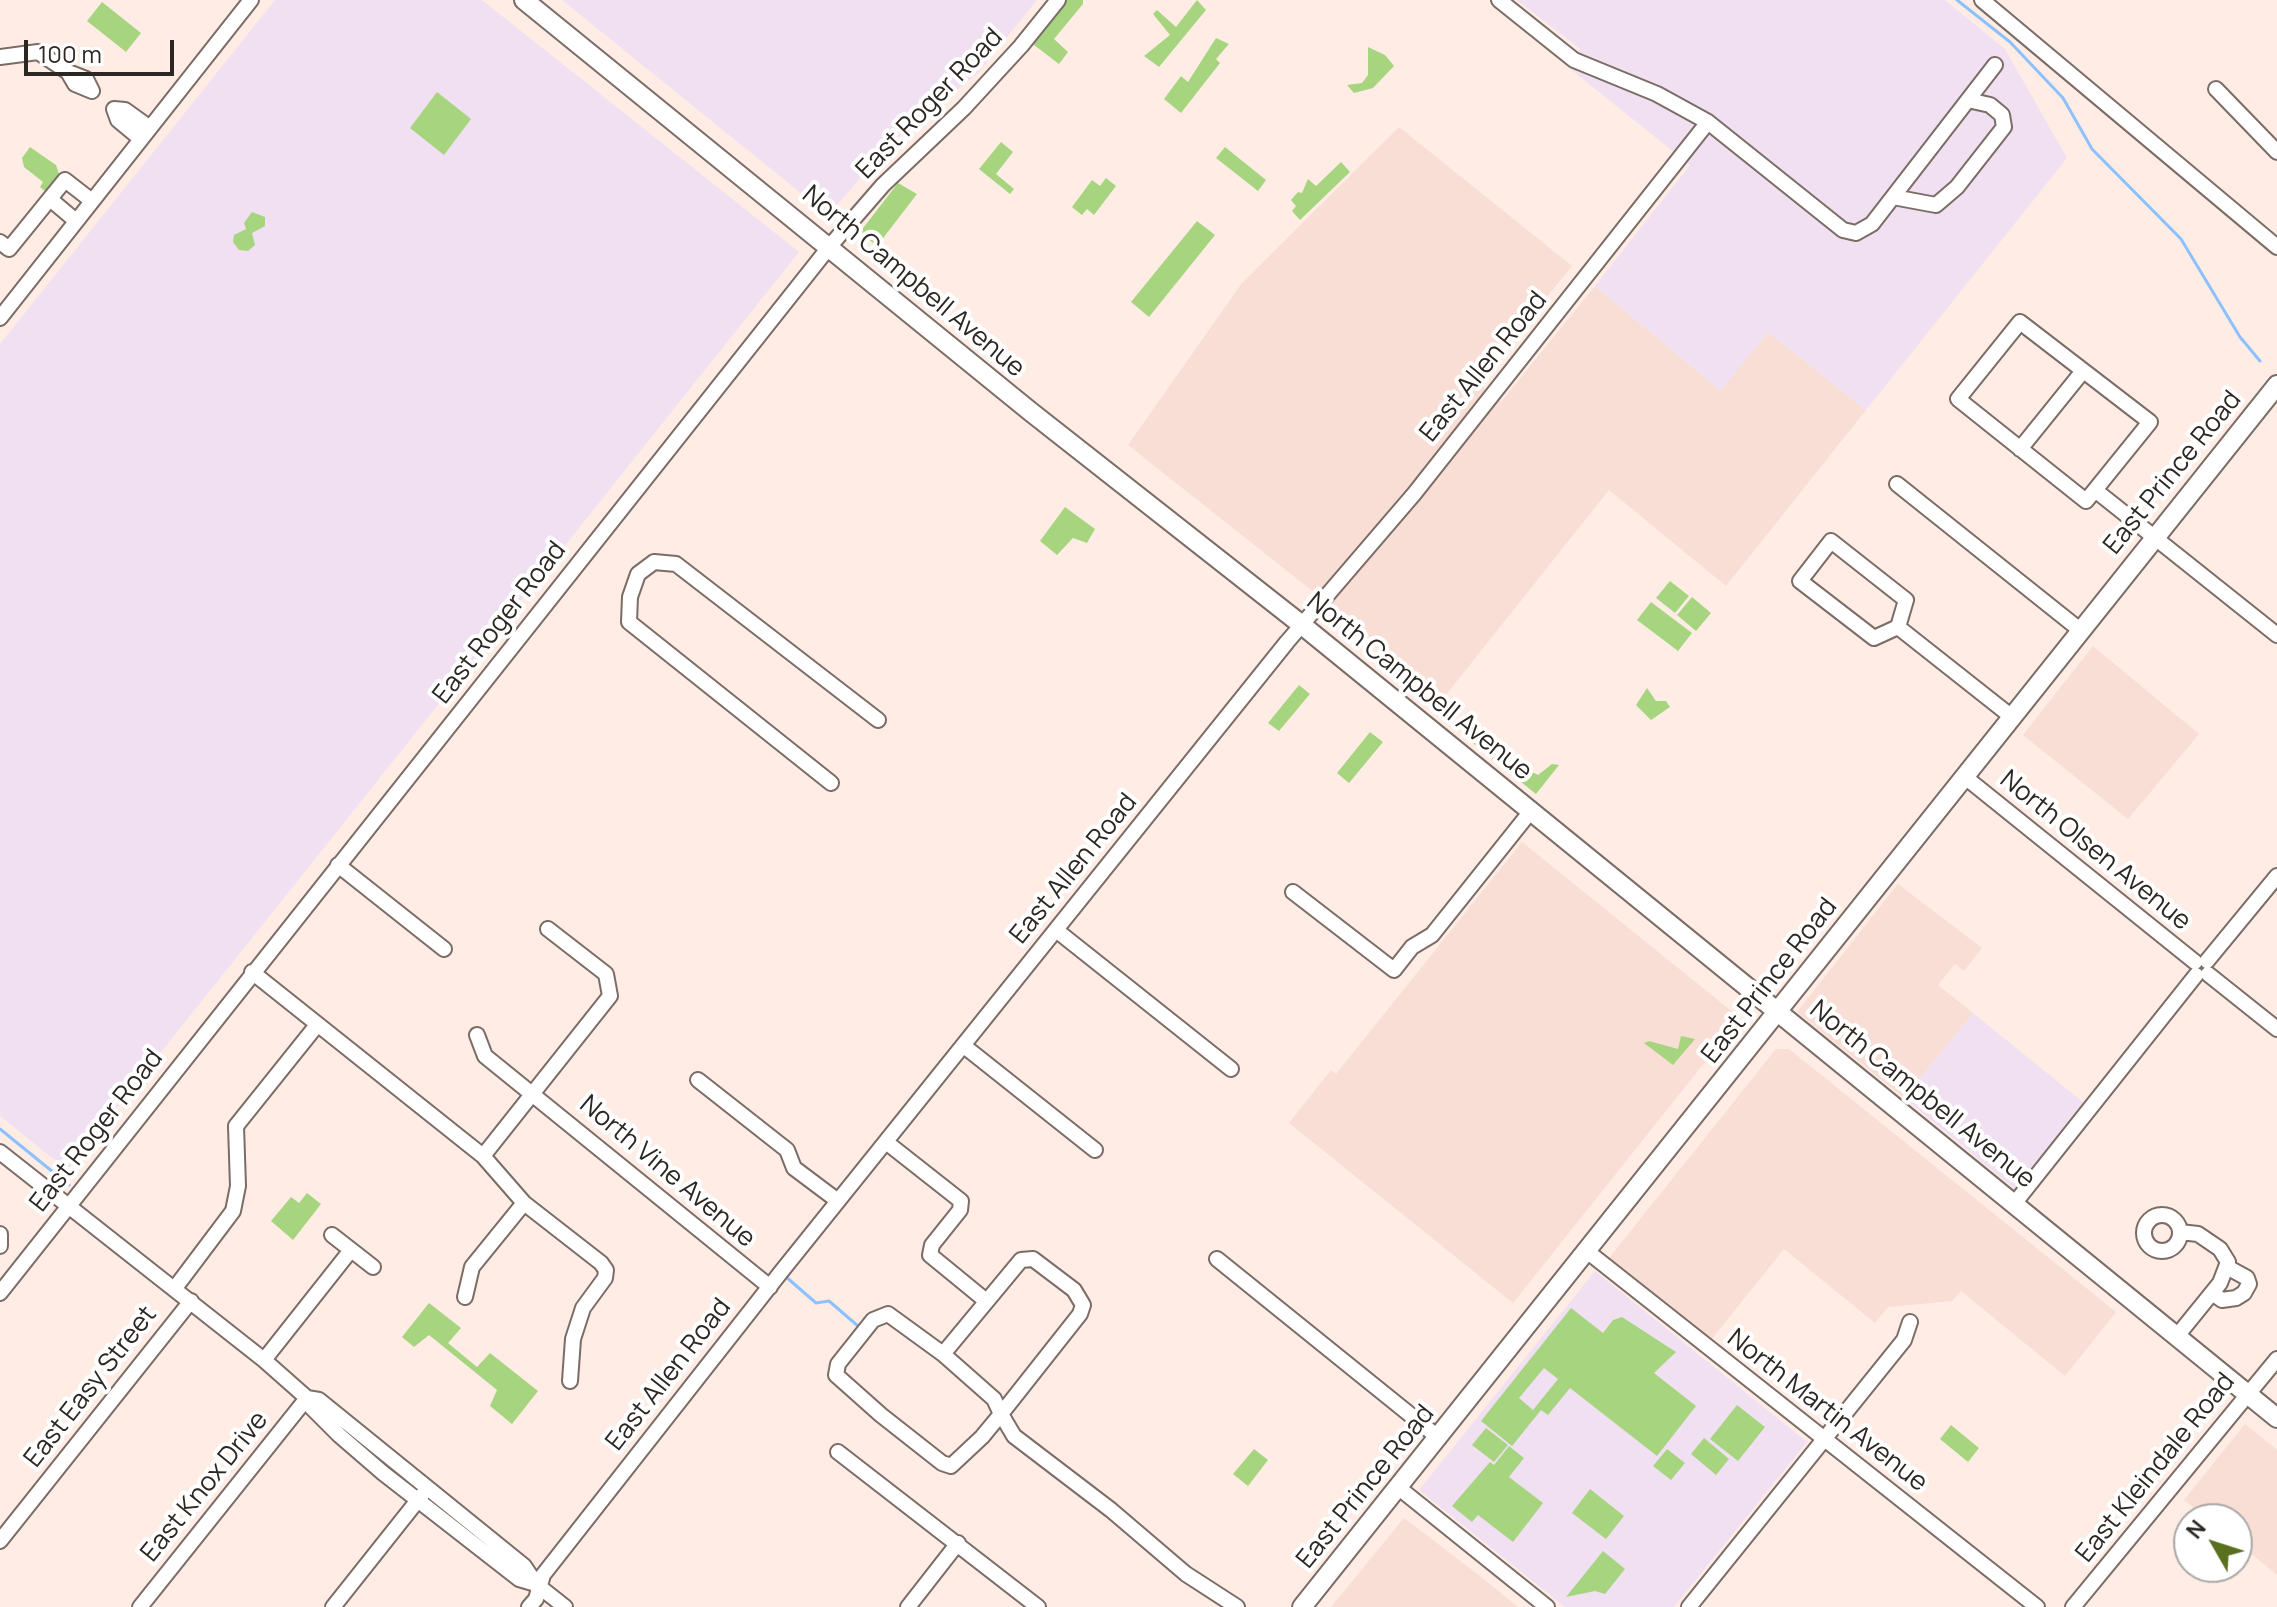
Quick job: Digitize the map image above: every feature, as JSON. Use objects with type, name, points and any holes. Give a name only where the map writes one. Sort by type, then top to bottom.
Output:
[{"type":"main road","name":"North Campbell Avenue","points":[[524,0],[1031,412],[1302,625],[2277,1418]]},
{"type":"main road","name":"East Prince Road","points":[[1302,1607],[2277,385]]},
{"type":"street","points":[[0,318],[251,0]]},
{"type":"street","name":"East Roger Road","points":[[0,1293],[830,246],[883,185],[964,108],[1058,0]]},
{"type":"street","points":[[1499,0],[1574,60],[1657,94],[1708,122],[1843,230],[1856,233],[1872,224],[1995,65]]},
{"type":"street","points":[[1982,0],[2277,247]]},
{"type":"street","points":[[0,57],[38,52],[68,72],[75,84],[92,91],[114,109],[118,120],[145,134]]},
{"type":"street","points":[[2216,89],[2277,152]]},
{"type":"street","points":[[1893,197],[1936,205],[1957,187],[2004,127],[2002,115],[1990,105],[1968,100]]},
{"type":"street","name":"East Allen Road","points":[[529,1607],[543,1575],[838,1201],[1302,625],[1414,494],[1708,122]]},
{"type":"street","points":[[0,242],[9,249],[65,180],[92,201]]},
{"type":"street","points":[[50,199],[76,221]]},
{"type":"street","points":[[2020,322],[2083,371],[2150,422],[2086,501],[1958,399],[2020,322]]},
{"type":"street","points":[[2020,449],[2083,371]]},
{"type":"street","points":[[1897,484],[2080,630]]},
{"type":"street","points":[[2095,490],[2277,635]]},
{"type":"street","points":[[1831,541],[1906,600],[1898,627],[1874,638],[1800,581],[1831,541]]},
{"type":"street","points":[[831,783],[629,622],[630,597],[638,574],[654,562],[676,564],[878,720]]},
{"type":"street","points":[[1277,605],[1289,611],[1304,610],[1334,575],[1349,568]]},
{"type":"street","points":[[1898,627],[2012,717]]},
{"type":"street","name":"North Olsen Avenue","points":[[1965,777],[2277,1029]]},
{"type":"street","points":[[1293,892],[1394,970],[1412,947],[1432,935],[1531,811]]},
{"type":"street","points":[[338,865],[444,949]]},
{"type":"street","points":[[2014,1204],[2277,876]]},
{"type":"street","points":[[483,1156],[610,996],[606,974],[548,929]]},
{"type":"street","points":[[1056,930],[1231,1069]]},
{"type":"street","points":[[252,972],[483,1156],[524,1203],[601,1263],[606,1270],[605,1278],[583,1308],[573,1339],[570,1381]]},
{"type":"street","points":[[175,1288],[233,1211],[238,1186],[236,1126],[317,1025]]},
{"type":"street","name":"North Vine Avenue","points":[[477,1035],[485,1056],[770,1287]]},
{"type":"street","points":[[964,1046],[1095,1150]]},
{"type":"street","points":[[698,1080],[787,1150],[794,1168],[838,1201]]},
{"type":"street","points":[[886,1142],[961,1201],[960,1210],[932,1245],[930,1255],[985,1300]]},
{"type":"street","points":[[0,1152],[175,1288],[307,1398],[319,1400],[423,1494],[458,1522],[524,1566],[538,1585],[565,1607]]},
{"type":"street","points":[[465,1297],[472,1267],[524,1203]]},
{"type":"street","points":[[2180,1232],[2198,1234],[2220,1249],[2228,1262],[2212,1293],[2211,1307],[2180,1339]]},
{"type":"street","points":[[0,1234],[0,1246]]},
{"type":"street","points":[[332,1235],[373,1267]]},
{"type":"street","points":[[264,1360],[351,1250]]},
{"type":"street","name":"North Martin Avenue","points":[[1588,1252],[2037,1607]]},
{"type":"street","points":[[943,1354],[1014,1265],[1027,1258],[1074,1290],[1083,1305],[1080,1314],[1001,1414],[963,1459],[946,1465],[836,1375],[838,1364],[873,1320],[882,1314],[895,1319],[943,1354],[994,1399],[1001,1414],[1014,1436],[1111,1510],[1186,1574],[1237,1607]]},
{"type":"street","points":[[1217,1259],[1439,1438]]},
{"type":"street","points":[[2212,1293],[2222,1300],[2244,1293],[2249,1284],[2247,1278],[2227,1267]]},
{"type":"street","name":"East Easy Street","points":[[0,1541],[191,1301]]},
{"type":"street","points":[[1689,1607],[1904,1340],[1910,1322]]},
{"type":"street","name":"East Kleindale Road","points":[[2073,1607],[2277,1359]]},
{"type":"street","name":"East Knox Drive","points":[[140,1607],[307,1398]]},
{"type":"street","points":[[838,1452],[1038,1607]]},
{"type":"street","points":[[1399,1488],[1547,1607]]},
{"type":"street","points":[[333,1607],[423,1494]]},
{"type":"street","points":[[908,1607],[958,1543]]},
{"type":"shaded area","points":[[275,0],[482,0],[799,252],[67,1170],[0,1116],[0,344]]},
{"type":"shaded area","points":[[562,0],[1037,0],[978,73],[891,143],[828,215]]},
{"type":"shaded area","points":[[1517,0],[1945,0],[2005,49],[2067,158],[1866,410],[1768,332],[1721,391],[1595,286],[1690,165],[1569,68],[1580,49]]},
{"type":"shaded area","points":[[1399,127],[1572,266],[1477,382],[1501,402],[1595,286],[1720,390],[1768,332],[1866,410],[1726,586],[1609,490],[1445,696],[1128,445],[1242,283]]},
{"type":"shaded area","points":[[2093,646],[2199,734],[2128,819],[2023,735]]},
{"type":"shaded area","points":[[1522,842],[1740,1018],[1513,1303],[1289,1123],[1331,1070],[1336,1074]]},
{"type":"shaded area","points":[[1898,884],[1982,948],[1964,971],[1955,964],[1938,985],[1973,1013],[1904,1098],[1797,1012]]},
{"type":"shaded area","points":[[1973,1013],[2084,1103],[2015,1189],[1904,1098]]},
{"type":"shaded area","points":[[1776,1049],[1789,1049],[2116,1312],[2065,1376],[1961,1291],[1952,1301],[1888,1307],[1875,1323],[1784,1249],[1711,1340],[1609,1258]]},
{"type":"shaded area","points":[[1595,1271],[1807,1442],[1674,1607],[1565,1607],[1419,1490]]},
{"type":"shaded area","points":[[2245,1424],[2277,1450],[2277,1575],[2253,1555],[2253,1503],[2188,1503],[2184,1500]]},
{"type":"shaded area","points":[[1404,1518],[1476,1573],[1518,1607],[1331,1607]]},
{"type":"green space","points":[[1064,0],[1083,0],[1083,4],[1054,39],[1068,52],[1059,64],[1030,42]]},
{"type":"green space","points":[[1197,0],[1206,10],[1159,67],[1144,56],[1170,35],[1153,14],[1157,10],[1176,27]]},
{"type":"green space","points":[[102,2],[141,33],[126,52],[87,21]]},
{"type":"green space","points":[[1216,38],[1229,44],[1216,59],[1220,63],[1181,113],[1164,99],[1181,76],[1188,82]]},
{"type":"green space","points":[[1368,47],[1385,55],[1394,66],[1373,88],[1354,93],[1347,85],[1362,83],[1368,75]]},
{"type":"green space","points":[[437,92],[471,119],[444,155],[410,128]]},
{"type":"green space","points":[[1001,142],[1013,152],[996,174],[1014,189],[1010,194],[979,169]]},
{"type":"green space","points":[[30,147],[56,165],[59,174],[46,192],[40,187],[43,182],[24,167],[22,158]]},
{"type":"green space","points":[[1225,147],[1266,180],[1258,191],[1216,158]]},
{"type":"green space","points":[[1341,162],[1350,172],[1300,220],[1292,211],[1296,206],[1291,200],[1298,192],[1302,193],[1308,179],[1316,186]]},
{"type":"green space","points":[[1106,178],[1116,186],[1094,215],[1087,209],[1082,215],[1072,207],[1092,180],[1100,186]]},
{"type":"green space","points":[[898,183],[917,194],[877,246],[860,232]]},
{"type":"green space","points":[[252,212],[265,217],[265,226],[252,233],[255,245],[248,251],[239,250],[233,242],[234,235],[246,229],[244,223]]},
{"type":"green space","points":[[1197,221],[1215,235],[1149,317],[1131,302]]},
{"type":"green space","points":[[1065,507],[1095,529],[1087,543],[1073,538],[1057,555],[1040,541]]},
{"type":"green space","points":[[1670,581],[1689,596],[1675,613],[1656,598]]},
{"type":"green space","points":[[1692,597],[1711,613],[1696,631],[1677,615]]},
{"type":"green space","points":[[1651,602],[1692,633],[1678,651],[1637,620]]},
{"type":"green space","points":[[1299,685],[1310,694],[1279,731],[1268,723]]},
{"type":"green space","points":[[1647,688],[1656,701],[1666,701],[1670,707],[1651,720],[1636,705]]},
{"type":"green space","points":[[1370,732],[1383,742],[1349,783],[1337,773]]},
{"type":"green space","points":[[1469,740],[1538,775],[1552,764],[1559,765],[1536,794]]},
{"type":"green space","points":[[1681,1036],[1695,1039],[1673,1065],[1644,1043],[1649,1041],[1678,1049]]},
{"type":"green space","points":[[307,1193],[321,1204],[293,1240],[271,1221],[291,1197],[299,1203]]},
{"type":"green space","points":[[429,1303],[461,1328],[448,1343],[477,1367],[490,1353],[538,1391],[512,1424],[490,1406],[497,1390],[429,1335],[414,1347],[402,1337]]},
{"type":"green space","points":[[1571,1308],[1603,1333],[1613,1320],[1622,1317],[1676,1352],[1654,1373],[1696,1406],[1657,1456],[1570,1388],[1548,1415],[1541,1410],[1512,1446],[1481,1421]],"holes":[[[1544,1368],[1558,1379],[1533,1410],[1519,1398]]]},
{"type":"green space","points":[[1737,1405],[1765,1427],[1738,1461],[1710,1439]]},
{"type":"green space","points":[[1951,1425],[1979,1448],[1968,1462],[1940,1439]]},
{"type":"green space","points":[[1486,1428],[1508,1445],[1494,1462],[1472,1445]]},
{"type":"green space","points":[[1704,1438],[1729,1459],[1716,1475],[1691,1454]]},
{"type":"green space","points":[[1509,1446],[1524,1458],[1509,1477],[1543,1503],[1513,1542],[1478,1515],[1472,1522],[1452,1506],[1490,1462],[1494,1465]]},
{"type":"green space","points":[[1254,1449],[1268,1460],[1248,1486],[1233,1474]]},
{"type":"green space","points":[[1667,1449],[1685,1463],[1671,1480],[1653,1466]]},
{"type":"green space","points":[[1590,1489],[1624,1516],[1606,1539],[1572,1513]]},
{"type":"green space","points":[[1603,1551],[1625,1569],[1605,1594],[1595,1591],[1566,1597]]},
{"type":"waterway","points":[[1957,0],[2010,42],[2063,98],[2092,149],[2181,239],[2240,337],[2260,361]]},
{"type":"waterway","points":[[0,1129],[69,1185]]},
{"type":"waterway","points":[[785,1276],[816,1303],[829,1301],[858,1326]]}]
